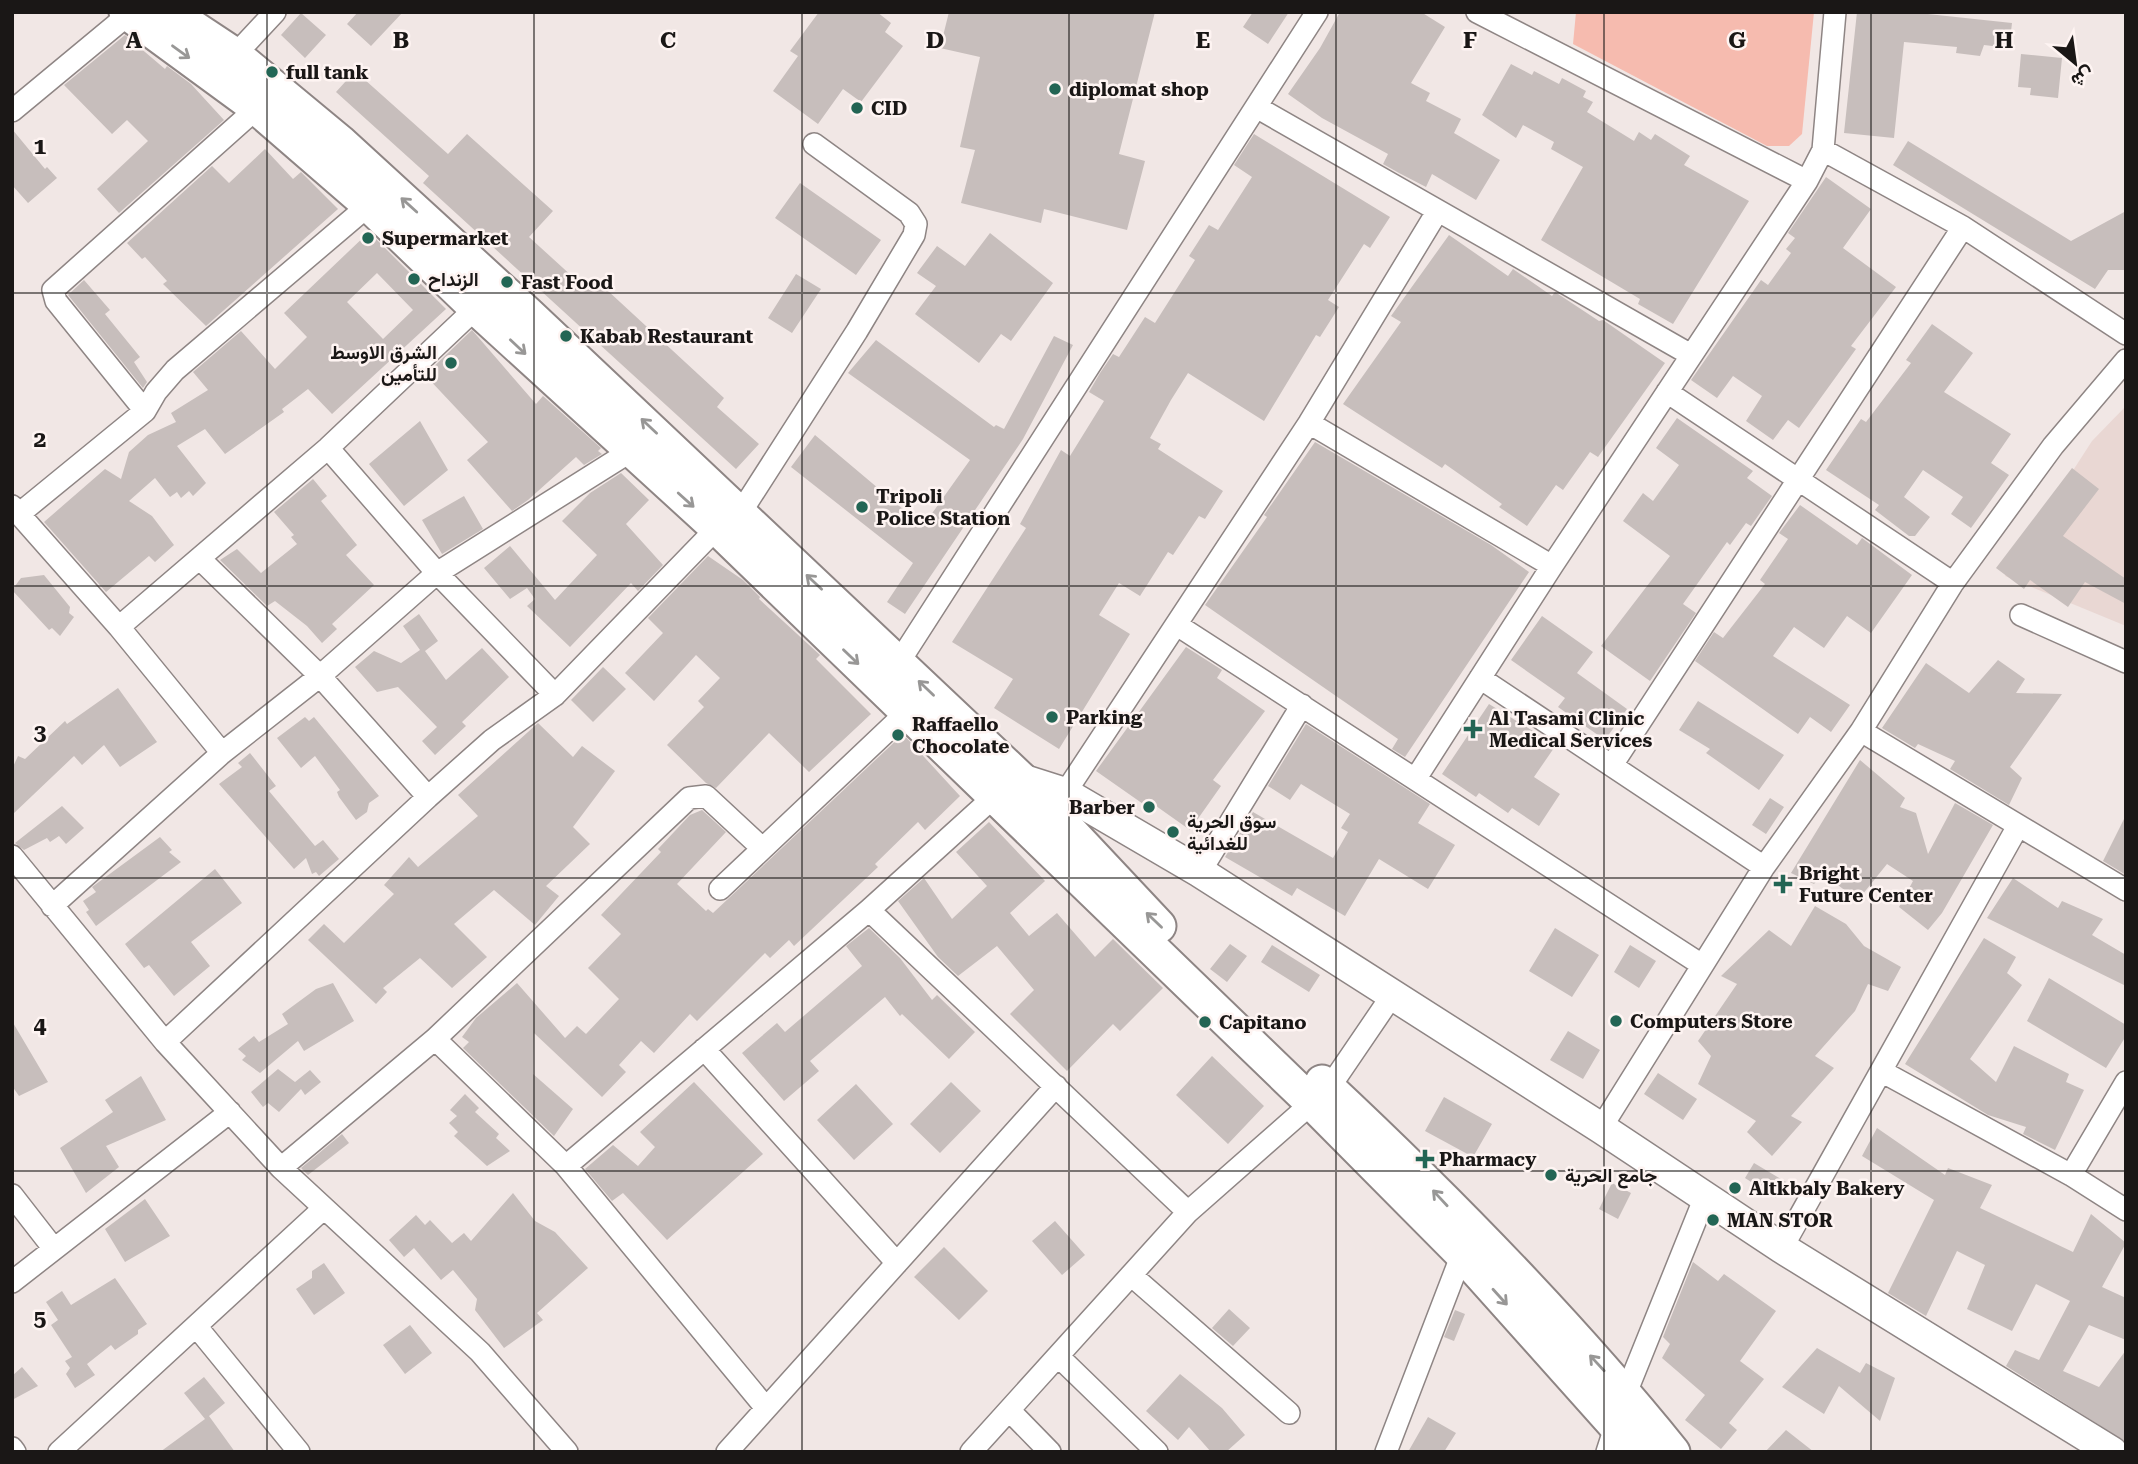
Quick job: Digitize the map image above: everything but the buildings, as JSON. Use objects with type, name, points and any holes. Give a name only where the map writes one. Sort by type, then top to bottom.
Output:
[{"type":"main road","points":[[170,12],[235,55],[340,142],[729,520],[907,712],[1008,787]]},
{"type":"main road","points":[[128,13],[257,108],[369,205],[631,451],[729,520],[900,663],[1008,787],[1353,1128],[1462,1254],[1611,1439],[1639,1452]]},
{"type":"main road","points":[[1353,1128],[1423,1180],[1626,1393],[1673,1452]]},
{"type":"street","points":[[235,55],[275,12]]},
{"type":"street","points":[[900,663],[1317,12]]},
{"type":"street","points":[[1478,12],[1807,181]]},
{"type":"street","points":[[1416,778],[1552,566],[1807,181],[1823,150],[1835,12]]},
{"type":"street","points":[[12,111],[128,13]]},
{"type":"street","points":[[145,411],[56,301],[54,290],[257,108]]},
{"type":"street","points":[[1258,108],[1691,355]]},
{"type":"street","points":[[165,1042],[492,740],[555,695],[729,520],[857,331],[914,235],[916,225],[909,213],[814,144]]},
{"type":"street","points":[[1823,150],[1963,227],[2126,334]]},
{"type":"street","points":[[222,753],[119,627],[16,510],[145,411],[156,392],[175,370],[369,205]]},
{"type":"street","points":[[1065,793],[1310,423],[1437,212]]},
{"type":"street","points":[[1612,765],[1963,227]]},
{"type":"street","points":[[119,627],[328,448],[476,308]]},
{"type":"street","points":[[1601,1128],[1764,867],[1861,731],[1953,583],[2053,446],[2126,360]]},
{"type":"street","points":[[1667,392],[1953,583]]},
{"type":"street","points":[[1310,423],[1552,566]]},
{"type":"street","points":[[328,448],[437,573],[555,695]]},
{"type":"street","points":[[52,906],[222,753],[320,676],[437,573],[631,451]]},
{"type":"street","points":[[200,559],[320,676],[428,797]]},
{"type":"street","points":[[2021,615],[2126,662]]},
{"type":"street","points":[[1177,625],[1702,965]]},
{"type":"street","points":[[1479,678],[1764,867]]},
{"type":"street","points":[[1200,872],[1302,705]]},
{"type":"street","points":[[720,889],[907,712]]},
{"type":"street","points":[[1861,731],[2126,890]]},
{"type":"street","points":[[566,1166],[869,910],[1008,787],[1065,793],[1200,872],[1601,1128],[1782,1248],[2112,1452]]},
{"type":"street","points":[[281,1168],[435,1040],[689,798],[706,796],[762,848]]},
{"type":"street","points":[[1782,1248],[2018,826]]},
{"type":"street","points":[[12,856],[165,1042],[281,1168],[480,1352],[567,1452]]},
{"type":"street","points":[[869,910],[1188,1212]]},
{"type":"street","points":[[971,1452],[1188,1212],[1321,1096],[1393,994]]},
{"type":"street","points":[[435,1040],[566,1166],[766,1408]]},
{"type":"street","points":[[704,1049],[897,1263]]},
{"type":"street","points":[[1881,1071],[2071,1175],[2126,1210]]},
{"type":"street","points":[[2071,1175],[2126,1082]]},
{"type":"street","points":[[727,1452],[1056,1086]]},
{"type":"street","points":[[12,1282],[230,1112]]},
{"type":"street","points":[[12,1195],[54,1249]]},
{"type":"street","points":[[1611,1439],[1626,1393],[1705,1196]]},
{"type":"street","points":[[59,1452],[324,1208]]},
{"type":"street","points":[[1387,1452],[1462,1254]]},
{"type":"street","points":[[1131,1275],[1289,1413]]},
{"type":"street","points":[[196,1326],[299,1452]]},
{"type":"street","points":[[1058,1356],[1157,1452]]},
{"type":"street","points":[[1009,1410],[1050,1452]]},
{"type":"shaded area","points":[[1576,12],[1814,12],[1802,134],[1789,146],[1767,146],[1573,44]]},
{"type":"shaded area","points":[[2126,406],[2126,626],[2005,576],[2092,441]]},
{"type":"place","name":"full tank","points":[[272,72]]},
{"type":"place","name":"diplomat shop","points":[[1055,89]]},
{"type":"place","name":"CID","points":[[857,108]]},
{"type":"place","name":"Supermarket","points":[[368,238]]},
{"type":"place","name":"الزنداح","points":[[414,279]]},
{"type":"place","name":"Fast Food","points":[[507,282]]},
{"type":"place","name":"Kabab Restaurant","points":[[566,336]]},
{"type":"place","name":"الشرق الاوسط للتأمين","points":[[451,363]]},
{"type":"place","name":"Tripoli Police Station","points":[[862,507]]},
{"type":"place","name":"Parking","points":[[1052,717]]},
{"type":"place","name":"Al Tasami Clinic Medical Services","points":[[1473,729]]},
{"type":"place","name":"Raffaello Chocolate","points":[[898,735]]},
{"type":"place","name":"Barber","points":[[1149,807]]},
{"type":"place","name":"سوق الحرية للغدائية","points":[[1173,832]]},
{"type":"place","name":"Bright Future Center","points":[[1783,884]]},
{"type":"place","name":"Computers Store","points":[[1616,1021]]},
{"type":"place","name":"Capitano","points":[[1205,1022]]},
{"type":"place","name":"Pharmacy","points":[[1425,1159]]},
{"type":"place","name":"جامع الحرية","points":[[1551,1175]]},
{"type":"place","name":"Altkbaly Bakery","points":[[1735,1188]]},
{"type":"place","name":"MAN STOR","points":[[1713,1220]]}]
